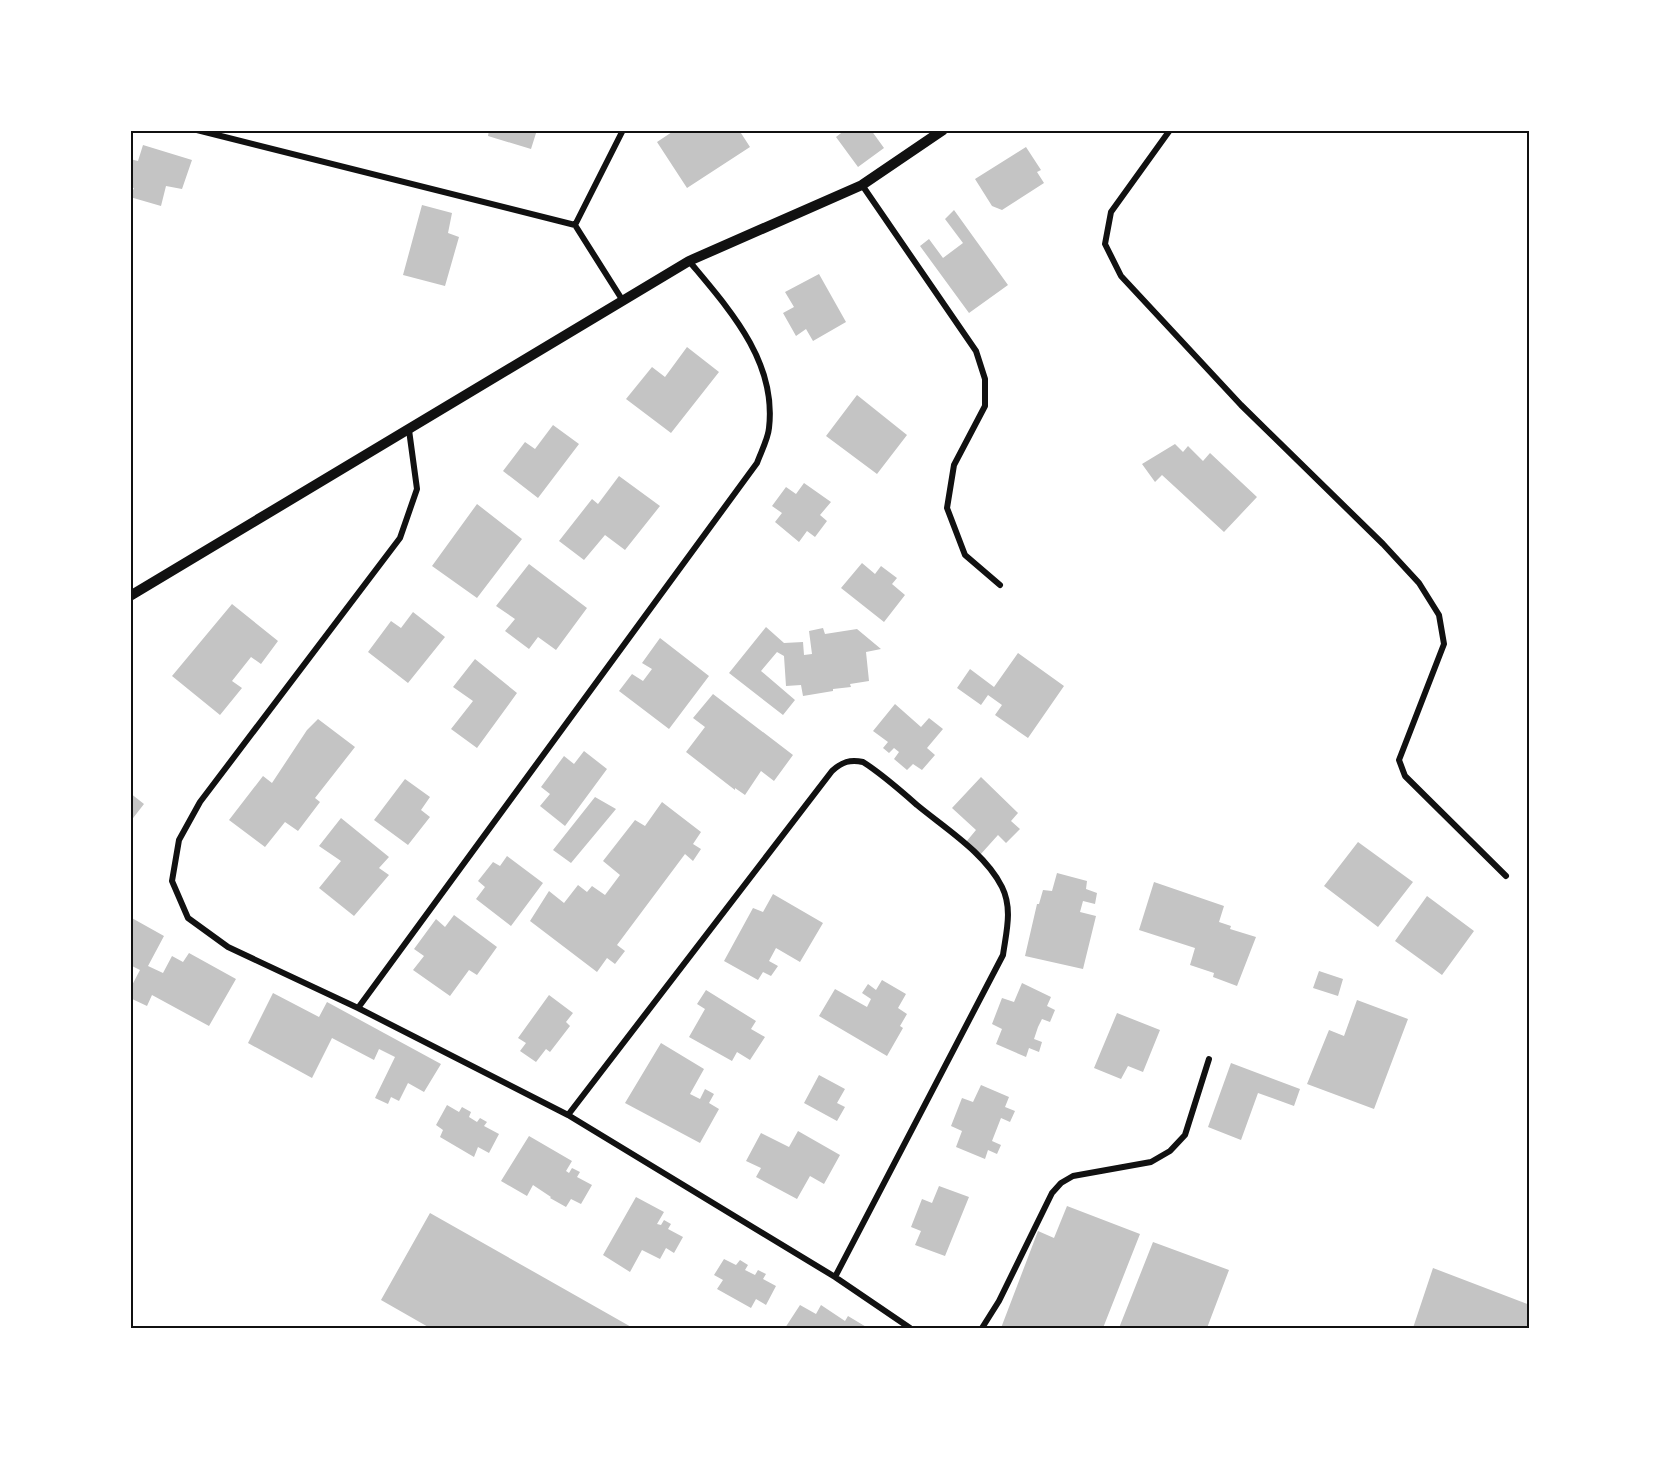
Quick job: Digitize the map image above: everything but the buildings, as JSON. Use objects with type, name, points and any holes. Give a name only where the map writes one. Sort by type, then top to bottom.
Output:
[{"type":"street","points":[[197,130],[575,225],[623,301]]},
{"type":"street","points":[[575,225],[623,130]]},
{"type":"street","points":[[130,596],[689,261],[862,184],[943,130]]},
{"type":"street","points":[[1170,130],[1111,212],[1105,244],[1121,276],[1240,405],[1383,544],[1419,583],[1439,615],[1444,644],[1399,760],[1405,776],[1506,876]]},
{"type":"street","points":[[862,184],[976,351],[985,379],[985,406],[954,465],[947,508],[965,555],[1000,585]]},
{"type":"street","points":[[358,1008],[757,463],[769,430],[770,395],[757,355],[734,315],[689,261]]},
{"type":"street","points":[[409,430],[417,489],[400,538],[200,802],[179,840],[172,881],[188,918],[228,948],[358,1008],[568,1115],[835,1277],[910,1329]]},
{"type":"street","points":[[568,1115],[832,771],[846,761],[863,762],[987,865],[1003,888],[1009,920],[1003,955],[835,1277]]},
{"type":"street","points":[[982,1329],[999,1301],[1052,1193],[1061,1183],[1073,1176],[1151,1162],[1170,1151],[1185,1135],[1209,1059]]}]
